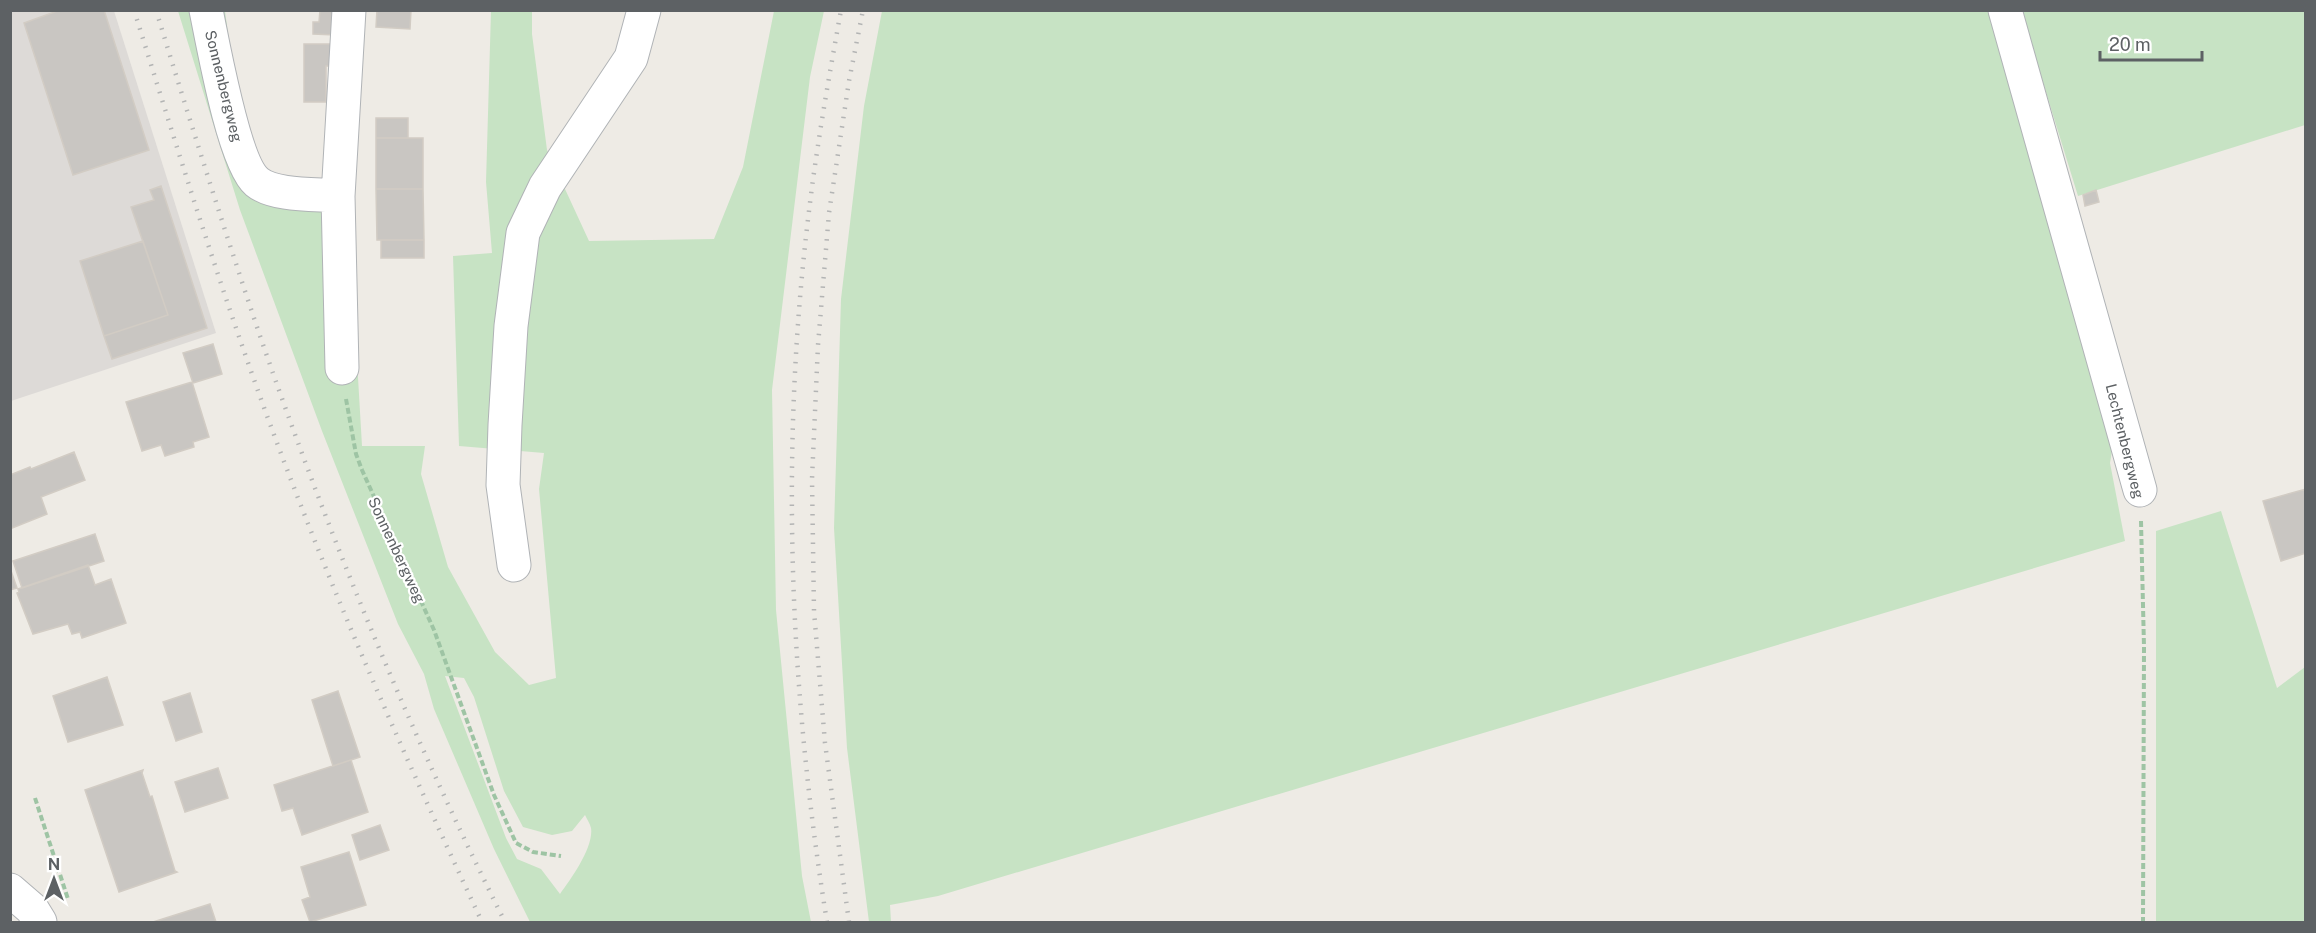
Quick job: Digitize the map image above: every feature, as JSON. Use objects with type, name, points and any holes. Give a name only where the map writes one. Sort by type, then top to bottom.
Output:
[{"type":"street","name":"Sonnenbergweg","points":[[206,10],[230,118],[243,163],[256,181],[272,190],[338,196]]},
{"type":"street","points":[[342,369],[338,196],[349,10]]},
{"type":"street","points":[[514,565],[504,485],[505,425],[510,326],[523,233],[545,187],[632,58],[644,10]]},
{"type":"street","name":"Lechtenbergweg","points":[[2005,10],[2140,490]]},
{"type":"street","points":[[10,890],[32,909],[40,922]]},
{"type":"path","name":"Sonnenbergweg","points":[[342,369],[350,423],[359,462],[434,630],[494,795],[516,843],[533,852],[561,855]]},
{"type":"path","name":"Lechtenbergweg","points":[[2140,490],[2144,647],[2143,922]]},
{"type":"path","points":[[35,798],[69,900]]},
{"type":"shaded area","points":[[10,11],[114,11],[216,333],[11,401]]},
{"type":"green space","points":[[1994,10],[2114,438],[2110,463],[2125,541],[938,896],[890,905],[891,922],[869,922],[847,748],[834,528],[841,299],[864,106],[882,11]]},
{"type":"green space","points":[[178,11],[225,11],[240,122],[270,179],[347,189],[362,446],[425,446],[421,474],[448,567],[495,652],[529,685],[556,678],[539,489],[544,453],[459,446],[453,256],[492,253],[486,182],[491,11],[532,11],[532,34],[547,150],[589,241],[714,239],[743,167],[774,11],[824,11],[810,77],[772,390],[776,610],[802,876],[811,922],[530,922],[494,849],[434,709],[424,674],[398,624],[322,431],[240,210]],"holes":[[[445,676],[464,678],[474,697],[504,791],[523,827],[552,835],[572,831],[585,815],[589,823],[591,828],[589,844],[575,872],[560,894],[541,869],[517,859],[506,838]]]},
{"type":"green space","points":[[2021,11],[2305,11],[2305,125],[2078,196]]},
{"type":"green space","points":[[2221,511],[2277,688],[2305,667],[2305,922],[2156,922],[2156,531]]},
{"type":"building","points":[[60,10],[104,10],[149,150],[73,175],[24,23]]},
{"type":"building","points":[[320,10],[337,10],[335,35],[313,34],[313,22],[319,22]]},
{"type":"building","points":[[377,10],[411,10],[410,29],[376,27]]},
{"type":"building","points":[[304,44],[333,44],[333,66],[326,66],[326,102],[304,102]]},
{"type":"building","points":[[376,118],[408,118],[408,138],[376,138]]},
{"type":"building","points":[[376,138],[423,138],[423,189],[376,189]]},
{"type":"building","points":[[161,186],[207,328],[112,359],[104,336],[168,315],[131,207],[154,200],[150,190]]},
{"type":"building","points":[[376,189],[423,189],[424,240],[377,240]]},
{"type":"building","points":[[2096,190],[2099,202],[2085,206],[2083,195]]},
{"type":"building","points":[[381,240],[424,240],[424,258],[381,258]]},
{"type":"building","points":[[143,241],[168,315],[104,336],[80,261]]},
{"type":"building","points":[[213,344],[222,374],[193,383],[183,353]]},
{"type":"building","points":[[192,382],[209,437],[193,442],[194,447],[165,456],[161,445],[142,451],[126,402]]},
{"type":"building","points":[[74,452],[85,480],[41,497],[47,514],[10,529],[10,475]]},
{"type":"building","points":[[2306,489],[2306,553],[2281,561],[2263,501]]},
{"type":"building","points":[[95,534],[104,561],[22,588],[13,561]]},
{"type":"building","points":[[88,565],[95,585],[111,579],[126,623],[82,638],[80,632],[72,634],[68,624],[33,634],[17,593],[18,589]]},
{"type":"building","points":[[10,568],[17,588],[10,590]]},
{"type":"building","points":[[107,677],[123,725],[68,742],[53,696]]},
{"type":"building","points":[[338,691],[360,757],[333,766],[312,700]]},
{"type":"building","points":[[190,693],[202,732],[176,741],[163,702]]},
{"type":"building","points":[[351,760],[368,812],[302,835],[293,808],[282,811],[274,785]]},
{"type":"building","points":[[218,768],[228,798],[185,812],[175,782]]},
{"type":"building","points":[[143,770],[150,797],[152,796],[177,872],[119,892],[85,790]]},
{"type":"building","points":[[380,825],[389,850],[360,860],[352,835]]},
{"type":"building","points":[[349,852],[366,905],[310,922],[302,900],[310,897],[301,867]]},
{"type":"building","points":[[210,904],[216,922],[153,922]]},
{"type":"railway","points":[[134,10],[190,190],[293,485],[384,706],[482,922]]},
{"type":"railway","points":[[156,10],[246,293],[313,483],[404,706],[505,922]]},
{"type":"railway","points":[[827,922],[804,745],[797,656],[792,478],[794,388],[809,211],[819,136],[841,10]]},
{"type":"railway","points":[[849,922],[825,743],[814,611],[812,479],[818,345],[829,213],[849,81],[863,10]]}]
